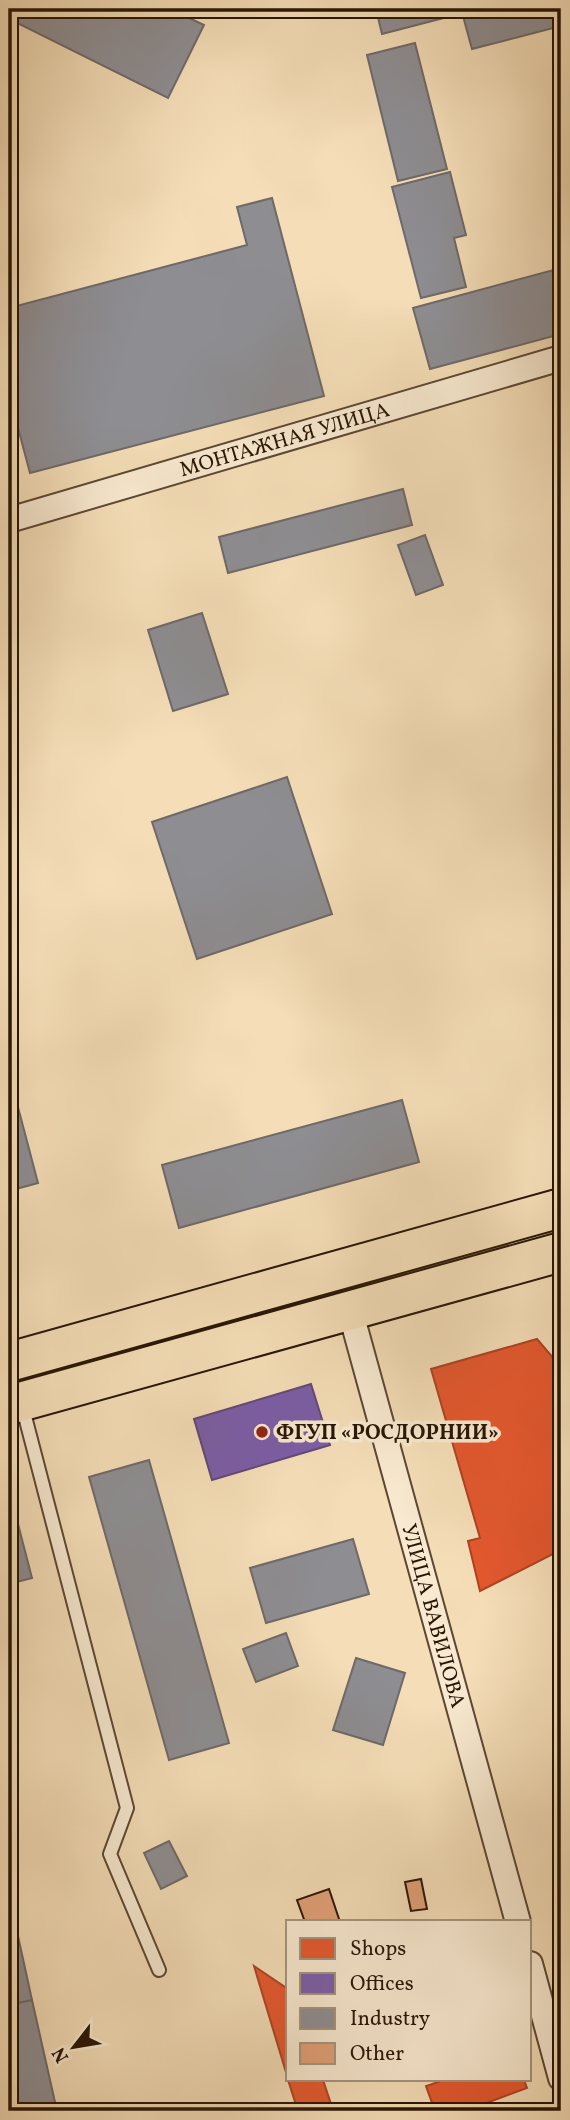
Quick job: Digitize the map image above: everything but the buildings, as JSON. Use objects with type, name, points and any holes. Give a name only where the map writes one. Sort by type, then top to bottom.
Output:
[{"type":"main road","points":[[10,1357],[561,1208]]},
{"type":"main road","points":[[15,1404],[561,1252]]},
{"type":"street","name":"МОНТАЖНАЯ УЛИЦА","points":[[9,520],[561,358]]},
{"type":"street","name":"УЛИЦА ВАВИЛОВА","points":[[350,1310],[517,1920]]},
{"type":"street","points":[[532,1971],[561,2078]]},
{"type":"lane","points":[[15,1404],[127,1808],[110,1854],[159,1970]]},
{"type":"place","name":"ФГУП «РОСДОРНИИ»","points":[[262,1432]]}]
